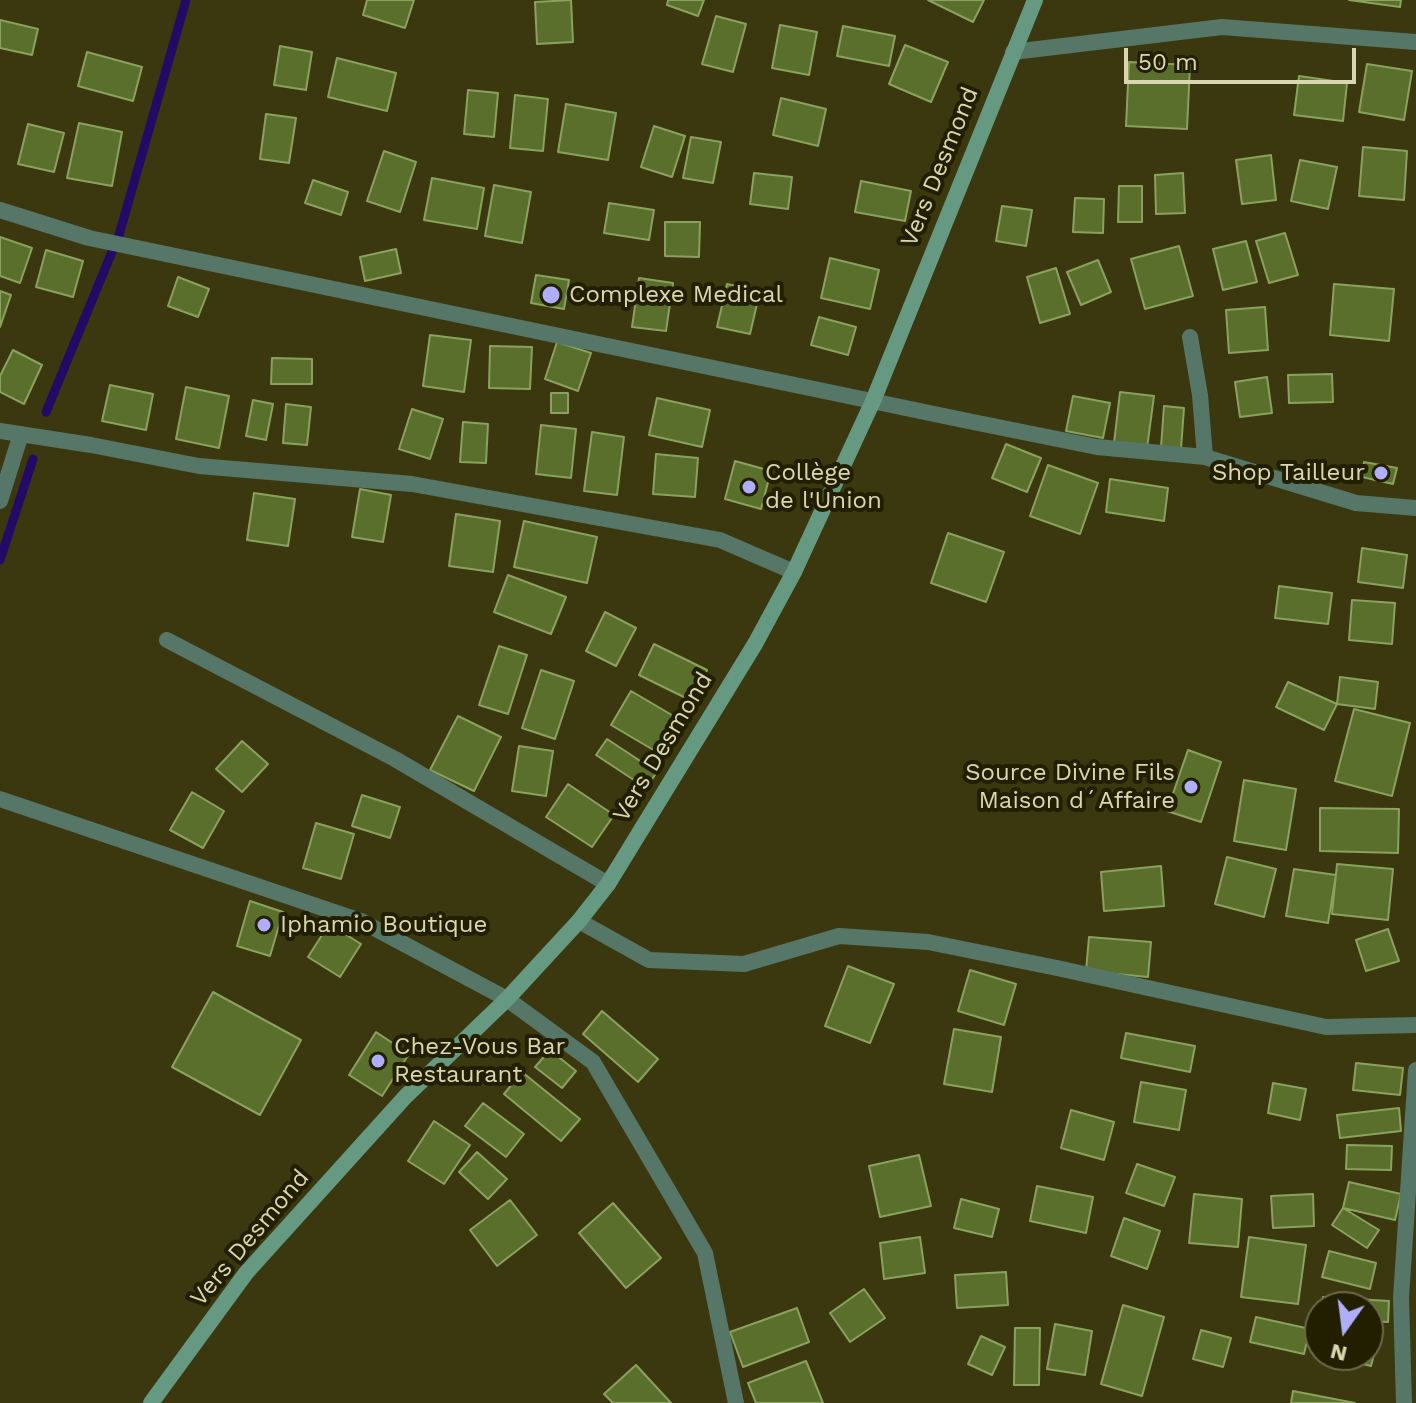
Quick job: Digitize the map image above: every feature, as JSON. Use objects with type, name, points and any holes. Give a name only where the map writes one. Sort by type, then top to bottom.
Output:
[{"type":"main road","name":"Vers Desmond","points":[[151,1403],[246,1273],[405,1097],[507,999],[579,921],[608,884],[755,644],[794,572],[873,401],[1035,0]]},
{"type":"street","points":[[1013,52],[1222,27],[1416,42]]},
{"type":"street","points":[[0,210],[100,241],[1097,447],[1205,457],[1356,503],[1416,508]]},
{"type":"street","points":[[1190,337],[1200,395],[1205,457]]},
{"type":"street","points":[[0,431],[199,466],[412,484],[720,540],[794,572]]},
{"type":"street","points":[[0,501],[21,434]]},
{"type":"street","points":[[167,640],[395,759],[608,884]]},
{"type":"street","points":[[0,799],[361,921],[507,999],[593,1062],[705,1253],[736,1403]]},
{"type":"street","points":[[579,921],[649,960],[744,964],[839,936],[928,942],[1326,1027],[1416,1025]]},
{"type":"street","points":[[1404,1403],[1401,1298],[1412,1180],[1416,1070]]},
{"type":"street","points":[[1410,1403],[1416,1400]]},
{"type":"building","points":[[367,0],[414,0],[405,28],[363,15]]},
{"type":"building","points":[[571,0],[573,42],[537,44],[535,2]]},
{"type":"building","points":[[668,0],[704,0],[698,16],[667,5]]},
{"type":"building","points":[[928,0],[984,0],[973,22]]},
{"type":"building","points":[[1349,0],[1401,0],[1400,7]]},
{"type":"building","points":[[716,16],[746,24],[733,72],[702,64]]},
{"type":"building","points":[[0,20],[38,29],[32,55],[0,48]]},
{"type":"building","points":[[780,25],[817,32],[809,75],[772,68]]},
{"type":"building","points":[[843,26],[895,36],[889,66],[837,56]]},
{"type":"building","points":[[905,45],[948,62],[931,102],[889,84]]},
{"type":"building","points":[[280,46],[312,52],[306,90],[274,85]]},
{"type":"building","points":[[87,52],[142,67],[133,101],[78,86]]},
{"type":"building","points":[[337,58],[396,73],[387,111],[328,97]]},
{"type":"building","points":[[1129,62],[1190,65],[1187,129],[1126,126]]},
{"type":"building","points":[[1367,64],[1412,71],[1404,120],[1359,112]]},
{"type":"building","points":[[1299,76],[1347,83],[1343,121],[1294,115]]},
{"type":"building","points":[[468,90],[498,93],[494,137],[464,134]]},
{"type":"building","points":[[515,95],[548,99],[543,151],[510,148]]},
{"type":"building","points":[[781,98],[826,109],[818,146],[773,135]]},
{"type":"building","points":[[566,104],[616,113],[608,160],[558,152]]},
{"type":"building","points":[[266,114],[296,118],[289,163],[260,159]]},
{"type":"building","points":[[79,123],[122,132],[112,186],[67,178]]},
{"type":"building","points":[[28,124],[64,133],[54,172],[18,164]]},
{"type":"building","points":[[654,126],[685,136],[672,177],[641,167]]},
{"type":"building","points":[[691,137],[721,142],[713,183],[683,178]]},
{"type":"building","points":[[1363,147],[1407,151],[1404,200],[1359,196]]},
{"type":"building","points":[[384,151],[416,162],[400,212],[367,201]]},
{"type":"building","points":[[1271,155],[1276,200],[1242,204],[1236,160]]},
{"type":"building","points":[[1300,160],[1337,167],[1328,209],[1291,201]]},
{"type":"building","points":[[754,173],[792,177],[788,209],[750,204]]},
{"type":"building","points":[[1183,173],[1185,213],[1156,214],[1155,175]]},
{"type":"building","points":[[432,178],[484,188],[477,229],[424,220]]},
{"type":"building","points":[[313,180],[348,192],[341,215],[305,203]]},
{"type":"building","points":[[861,181],[911,191],[905,221],[855,212]]},
{"type":"building","points":[[494,185],[531,192],[522,243],[485,236]]},
{"type":"building","points":[[1119,186],[1142,186],[1142,222],[1118,222]]},
{"type":"building","points":[[1075,198],[1104,199],[1103,233],[1073,232]]},
{"type":"building","points":[[609,203],[654,210],[649,240],[604,233]]},
{"type":"building","points":[[1002,206],[1032,210],[1026,246],[996,241]]},
{"type":"building","points":[[665,222],[700,222],[699,257],[665,256]]},
{"type":"building","points":[[1285,233],[1298,275],[1269,283],[1256,241]]},
{"type":"building","points":[[0,237],[32,248],[20,283],[0,276]]},
{"type":"building","points":[[1246,241],[1257,282],[1223,290],[1213,249]]},
{"type":"building","points":[[1179,246],[1193,296],[1145,309],[1131,259]]},
{"type":"building","points":[[396,249],[401,273],[365,281],[360,257]]},
{"type":"building","points":[[46,250],[83,261],[73,297],[36,287]]},
{"type":"building","points":[[830,258],[879,270],[870,309],[821,298]]},
{"type":"building","points":[[1098,260],[1111,292],[1081,305],[1067,272]]},
{"type":"building","points":[[1056,268],[1070,314],[1040,323],[1027,277]]},
{"type":"building","points":[[536,275],[569,280],[564,309],[531,303]]},
{"type":"building","points":[[178,277],[209,289],[198,317],[168,306]]},
{"type":"building","points":[[639,278],[673,283],[666,331],[632,327]]},
{"type":"building","points":[[727,284],[760,291],[750,334],[717,327]]},
{"type":"building","points":[[1334,284],[1394,289],[1389,341],[1330,335]]},
{"type":"building","points":[[0,291],[11,295],[0,327]]},
{"type":"building","points":[[1265,307],[1268,350],[1229,353],[1226,310]]},
{"type":"building","points":[[819,317],[856,327],[848,355],[811,345]]},
{"type":"building","points":[[430,335],[471,340],[464,392],[423,386]]},
{"type":"building","points":[[557,342],[591,353],[578,391],[545,379]]},
{"type":"building","points":[[490,346],[532,347],[530,389],[489,388]]},
{"type":"building","points":[[13,350],[42,365],[24,404],[0,392],[0,376]]},
{"type":"building","points":[[272,358],[312,359],[312,384],[271,384]]},
{"type":"building","points":[[1332,374],[1333,402],[1289,403],[1288,375]]},
{"type":"building","points":[[1267,377],[1272,413],[1240,417],[1235,382]]},
{"type":"building","points":[[110,385],[153,394],[146,430],[102,421]]},
{"type":"building","points":[[186,387],[229,396],[219,448],[176,439]]},
{"type":"building","points":[[1120,392],[1154,396],[1147,448],[1114,443]]},
{"type":"building","points":[[551,393],[568,393],[568,413],[551,413]]},
{"type":"building","points":[[1073,396],[1110,403],[1103,438],[1066,431]]},
{"type":"building","points":[[657,398],[710,410],[702,447],[649,435]]},
{"type":"building","points":[[253,400],[273,404],[266,440],[246,436]]},
{"type":"building","points":[[286,404],[311,407],[307,445],[283,443]]},
{"type":"building","points":[[1164,406],[1184,408],[1181,449],[1161,447]]},
{"type":"building","points":[[412,409],[443,419],[430,459],[399,449]]},
{"type":"building","points":[[463,422],[488,424],[486,463],[460,462]]},
{"type":"building","points":[[541,425],[576,429],[571,478],[536,474]]},
{"type":"building","points":[[592,432],[624,437],[617,495],[584,491]]},
{"type":"building","points":[[1006,444],[1041,458],[1027,492],[992,478]]},
{"type":"building","points":[[656,454],[698,458],[695,497],[653,494]]},
{"type":"building","points":[[735,461],[771,471],[761,509],[725,499]]},
{"type":"building","points":[[1364,462],[1397,468],[1393,484],[1362,477]]},
{"type":"building","points":[[1048,465],[1098,483],[1080,534],[1030,516]]},
{"type":"building","points":[[1110,479],[1168,488],[1164,521],[1106,512]]},
{"type":"building","points":[[360,489],[391,495],[383,542],[352,537]]},
{"type":"building","points":[[254,493],[295,499],[288,546],[247,540]]},
{"type":"building","points":[[456,514],[500,521],[493,572],[449,566]]},
{"type":"building","points":[[524,521],[597,537],[587,583],[514,567]]},
{"type":"building","points":[[948,533],[1004,552],[986,602],[931,583]]},
{"type":"building","points":[[1362,548],[1407,555],[1403,588],[1358,582]]},
{"type":"building","points":[[508,575],[566,597],[551,634],[494,612]]},
{"type":"building","points":[[1279,586],[1332,593],[1328,624],[1275,618]]},
{"type":"building","points":[[1352,600],[1395,603],[1392,644],[1349,640]]},
{"type":"building","points":[[605,612],[636,628],[616,666],[586,651]]},
{"type":"building","points":[[654,644],[707,670],[692,701],[639,675]]},
{"type":"building","points":[[499,646],[527,655],[508,714],[479,705]]},
{"type":"building","points":[[541,670],[574,681],[555,739],[522,728]]},
{"type":"building","points":[[1340,677],[1378,682],[1375,709],[1337,704]]},
{"type":"building","points":[[1288,682],[1337,704],[1324,730],[1276,707]]},
{"type":"building","points":[[631,691],[682,721],[662,755],[611,725]]},
{"type":"building","points":[[1354,709],[1410,723],[1392,796],[1335,781]]},
{"type":"building","points":[[458,716],[501,737],[474,791],[430,770]]},
{"type":"building","points":[[607,739],[657,772],[646,788],[596,755]]},
{"type":"building","points":[[242,741],[268,764],[242,792],[216,769]]},
{"type":"building","points":[[519,746],[553,751],[546,796],[512,791]]},
{"type":"building","points":[[1188,750],[1221,762],[1201,822],[1167,811]]},
{"type":"building","points":[[1244,780],[1296,789],[1286,850],[1234,841]]},
{"type":"building","points":[[568,784],[614,815],[592,847],[546,817]]},
{"type":"building","points":[[192,792],[224,811],[203,848],[170,830]]},
{"type":"building","points":[[362,795],[400,807],[390,838],[352,826]]},
{"type":"building","points":[[1320,808],[1399,809],[1398,853],[1320,851]]},
{"type":"building","points":[[316,823],[354,834],[341,879],[303,868]]},
{"type":"building","points":[[1227,857],[1276,869],[1264,917],[1215,904]]},
{"type":"building","points":[[1337,864],[1393,869],[1388,920],[1332,914]]},
{"type":"building","points":[[1161,866],[1164,906],[1104,911],[1101,872]]},
{"type":"building","points":[[1294,869],[1336,875],[1328,923],[1286,916]]},
{"type":"building","points":[[250,901],[283,912],[270,956],[237,946]]},
{"type":"building","points":[[329,924],[361,944],[340,977],[308,957]]},
{"type":"building","points":[[1388,929],[1399,961],[1366,971],[1356,940]]},
{"type":"building","points":[[1089,937],[1151,942],[1148,977],[1086,971]]},
{"type":"building","points":[[848,966],[894,984],[870,1043],[825,1026]]},
{"type":"building","points":[[970,970],[1016,984],[1004,1025],[958,1011]]},
{"type":"building","points":[[213,992],[301,1040],[260,1115],[172,1067]]},
{"type":"building","points":[[602,1011],[658,1059],[638,1082],[583,1034]]},
{"type":"building","points":[[954,1029],[1001,1037],[992,1092],[944,1084]]},
{"type":"building","points":[[376,1032],[409,1054],[382,1096],[349,1075]]},
{"type":"building","points":[[1126,1033],[1195,1046],[1190,1072],[1121,1058]]},
{"type":"building","points":[[550,1050],[576,1071],[562,1088],[535,1067]]},
{"type":"building","points":[[1356,1063],[1403,1068],[1400,1095],[1353,1090]]},
{"type":"building","points":[[522,1072],[580,1119],[561,1141],[504,1094]]},
{"type":"building","points":[[1141,1082],[1186,1090],[1179,1130],[1134,1122]]},
{"type":"building","points":[[1273,1083],[1306,1089],[1300,1120],[1268,1113]]},
{"type":"building","points":[[483,1103],[524,1134],[506,1157],[465,1126]]},
{"type":"building","points":[[1399,1108],[1401,1131],[1340,1138],[1337,1115]]},
{"type":"building","points":[[1071,1110],[1114,1122],[1104,1160],[1061,1148]]},
{"type":"building","points":[[434,1121],[470,1145],[444,1184],[408,1161]]},
{"type":"building","points":[[1347,1145],[1392,1146],[1391,1170],[1346,1169]]},
{"type":"building","points":[[477,1152],[507,1179],[488,1199],[459,1172]]},
{"type":"building","points":[[919,1155],[931,1206],[880,1217],[869,1166]]},
{"type":"building","points":[[1137,1164],[1175,1177],[1164,1206],[1126,1193]]},
{"type":"building","points":[[1349,1182],[1401,1194],[1395,1220],[1343,1208]]},
{"type":"building","points":[[1037,1186],[1093,1197],[1086,1233],[1030,1221]]},
{"type":"building","points":[[1194,1194],[1242,1199],[1238,1247],[1189,1243]]},
{"type":"building","points":[[1313,1194],[1314,1226],[1273,1228],[1271,1196]]},
{"type":"building","points":[[961,1199],[999,1209],[992,1237],[954,1228]]},
{"type":"building","points":[[510,1200],[537,1235],[497,1266],[470,1230]]},
{"type":"building","points":[[613,1203],[661,1258],[626,1288],[579,1233]]},
{"type":"building","points":[[1343,1208],[1379,1230],[1367,1248],[1332,1225]]},
{"type":"building","points":[[1124,1218],[1160,1231],[1147,1269],[1111,1256]]},
{"type":"building","points":[[920,1237],[925,1273],[884,1279],[880,1243]]},
{"type":"building","points":[[1249,1237],[1306,1245],[1298,1304],[1241,1297]]},
{"type":"building","points":[[1329,1251],[1376,1263],[1370,1289],[1322,1277]]},
{"type":"building","points":[[1006,1272],[1008,1305],[957,1308],[955,1275]]},
{"type":"building","points":[[864,1289],[885,1318],[850,1342],[830,1313]]},
{"type":"building","points":[[1384,1301],[1389,1301],[1388,1322],[1384,1322]]},
{"type":"building","points":[[1123,1305],[1164,1317],[1142,1396],[1101,1384]]},
{"type":"building","points":[[797,1308],[809,1342],[743,1367],[730,1332]]},
{"type":"building","points":[[1256,1317],[1304,1328],[1304,1354],[1250,1342]]},
{"type":"building","points":[[1055,1324],[1092,1331],[1085,1375],[1047,1369]]},
{"type":"building","points":[[1015,1328],[1040,1328],[1039,1385],[1014,1385]]},
{"type":"building","points":[[1201,1330],[1231,1338],[1223,1367],[1193,1359]]},
{"type":"building","points":[[981,1336],[1005,1347],[992,1375],[968,1364]]},
{"type":"building","points":[[806,1361],[823,1403],[756,1403],[748,1383]]},
{"type":"building","points":[[636,1365],[671,1403],[613,1403],[604,1394]]},
{"type":"building","points":[[1293,1391],[1355,1403],[1291,1403]]},
{"type":"waterway","points":[[46,412],[119,235],[186,0]]},
{"type":"waterway","points":[[0,560],[33,459]]},
{"type":"place","name":"Complexe Medical","points":[[551,295]]},
{"type":"place","name":"Shop Tailleur","points":[[1381,473]]},
{"type":"place","name":"Collège de l'Union","points":[[749,487]]},
{"type":"place","name":"Source Divine Fils Maison d´Affaire","points":[[1191,787]]},
{"type":"place","name":"Iphamio Boutique","points":[[264,925]]},
{"type":"place","name":"Chez-Vous Bar Restaurant","points":[[378,1061]]}]
